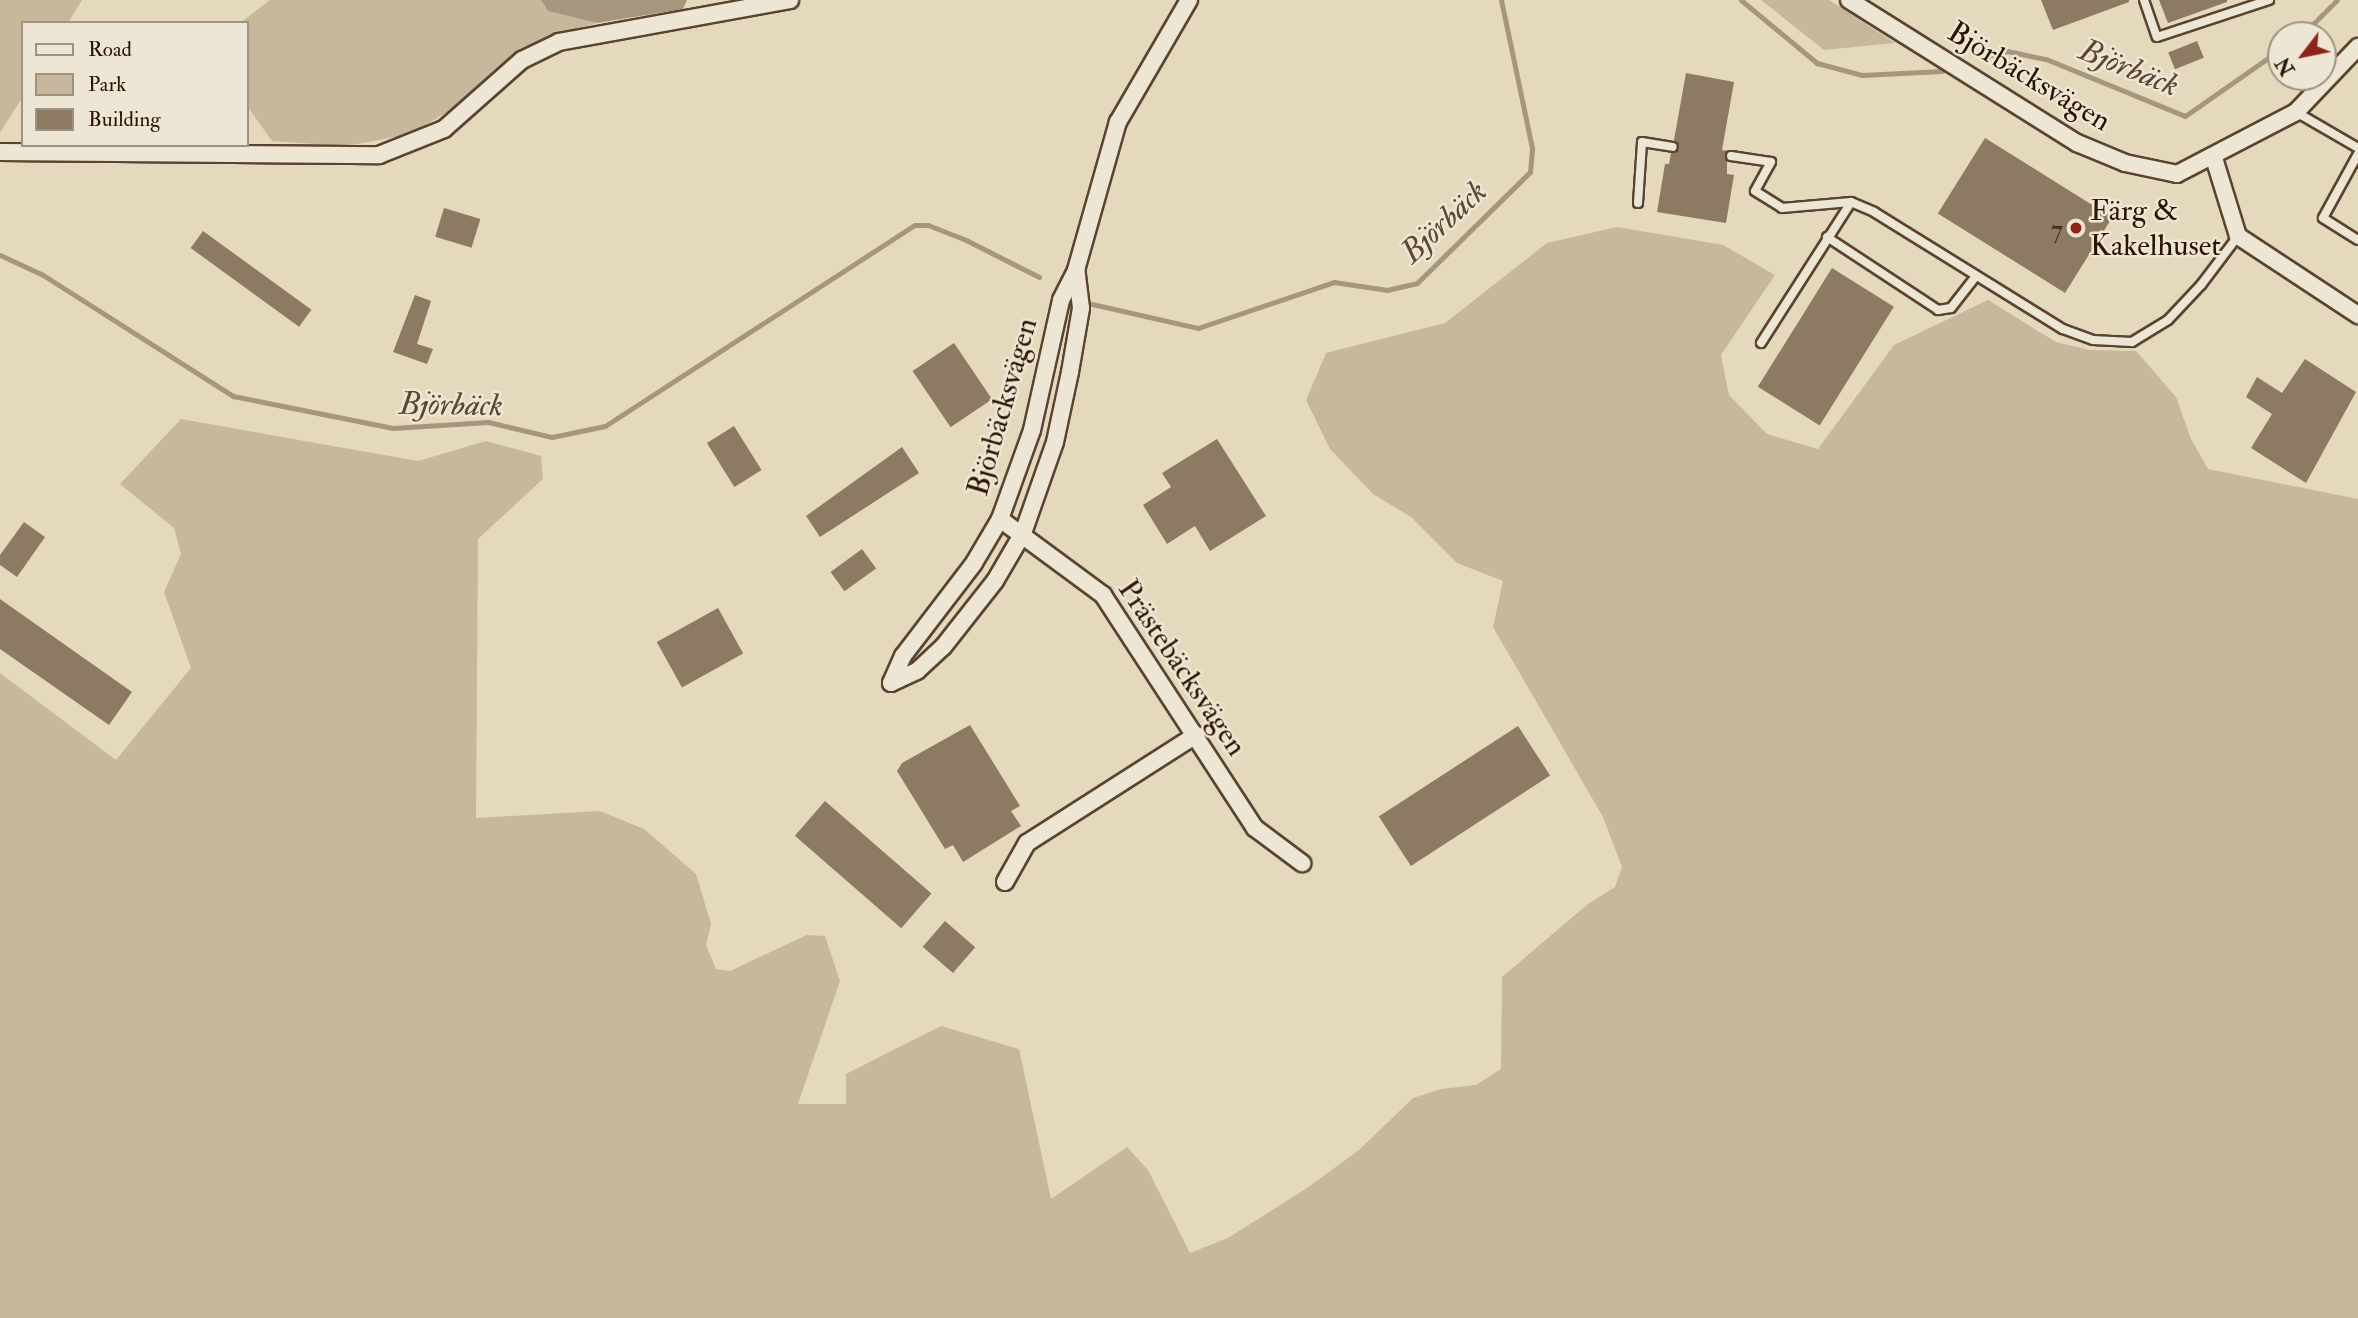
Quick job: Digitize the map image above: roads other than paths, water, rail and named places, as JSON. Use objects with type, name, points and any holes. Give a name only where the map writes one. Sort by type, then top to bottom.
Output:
[{"type":"street","points":[[0,152],[379,155],[444,129],[522,60],[559,42],[790,0]]},
{"type":"street","name":"Björbäcksvägen","points":[[1076,270],[1081,308],[1070,372],[1055,442],[1023,533],[995,581],[943,647],[918,671],[891,683],[903,656],[974,563],[1000,519],[1032,430],[1061,300],[1076,270],[1118,122],[1189,0]]},
{"type":"street","name":"Björbäcksvägen","points":[[1849,0],[2077,143],[2125,163],[2177,174],[2214,158],[2296,112],[2358,47]]},
{"type":"street","points":[[2214,158],[2238,236],[2358,315]]},
{"type":"street","name":"Prästebäcksvägen","points":[[1000,519],[1023,533],[1103,595],[1255,828],[1302,863]]},
{"type":"street","points":[[1005,882],[1027,844],[1196,735]]},
{"type":"lane","points":[[2144,0],[2158,37],[2269,0]]},
{"type":"lane","points":[[2296,112],[2358,148]]},
{"type":"lane","points":[[1638,203],[1642,142],[1673,147]]},
{"type":"lane","points":[[2358,154],[2323,218],[2358,240]]},
{"type":"lane","points":[[1731,156],[1771,162],[1755,191],[1782,208],[1850,202],[1874,212],[2063,330],[2093,340],[2132,342],[2168,320],[2202,285],[2238,236]]},
{"type":"lane","points":[[1761,343],[1850,202]]},
{"type":"lane","points":[[1827,237],[1937,310],[1951,307],[1976,276]]},
{"type":"waterway","name":"Björbäck","points":[[1092,304],[1198,328],[1334,282],[1387,290],[1417,283],[1530,172],[1532,148],[1501,0]]},
{"type":"waterway","name":"Björbäck","points":[[1741,0],[1817,63],[1862,75],[1942,71]]},
{"type":"waterway","name":"Björbäck","points":[[2316,21],[2337,0]]},
{"type":"waterway","name":"Björbäck","points":[[1983,57],[2007,51],[2046,59],[2185,116],[2267,59]]},
{"type":"waterway","name":"Björbäck","points":[[0,255],[43,275],[233,396],[393,428],[488,422],[552,437],[605,426],[915,225],[928,225],[966,240],[1039,277]]},
{"type":"place","name":"Färg & Kakelhuset","points":[[2076,228]]}]
